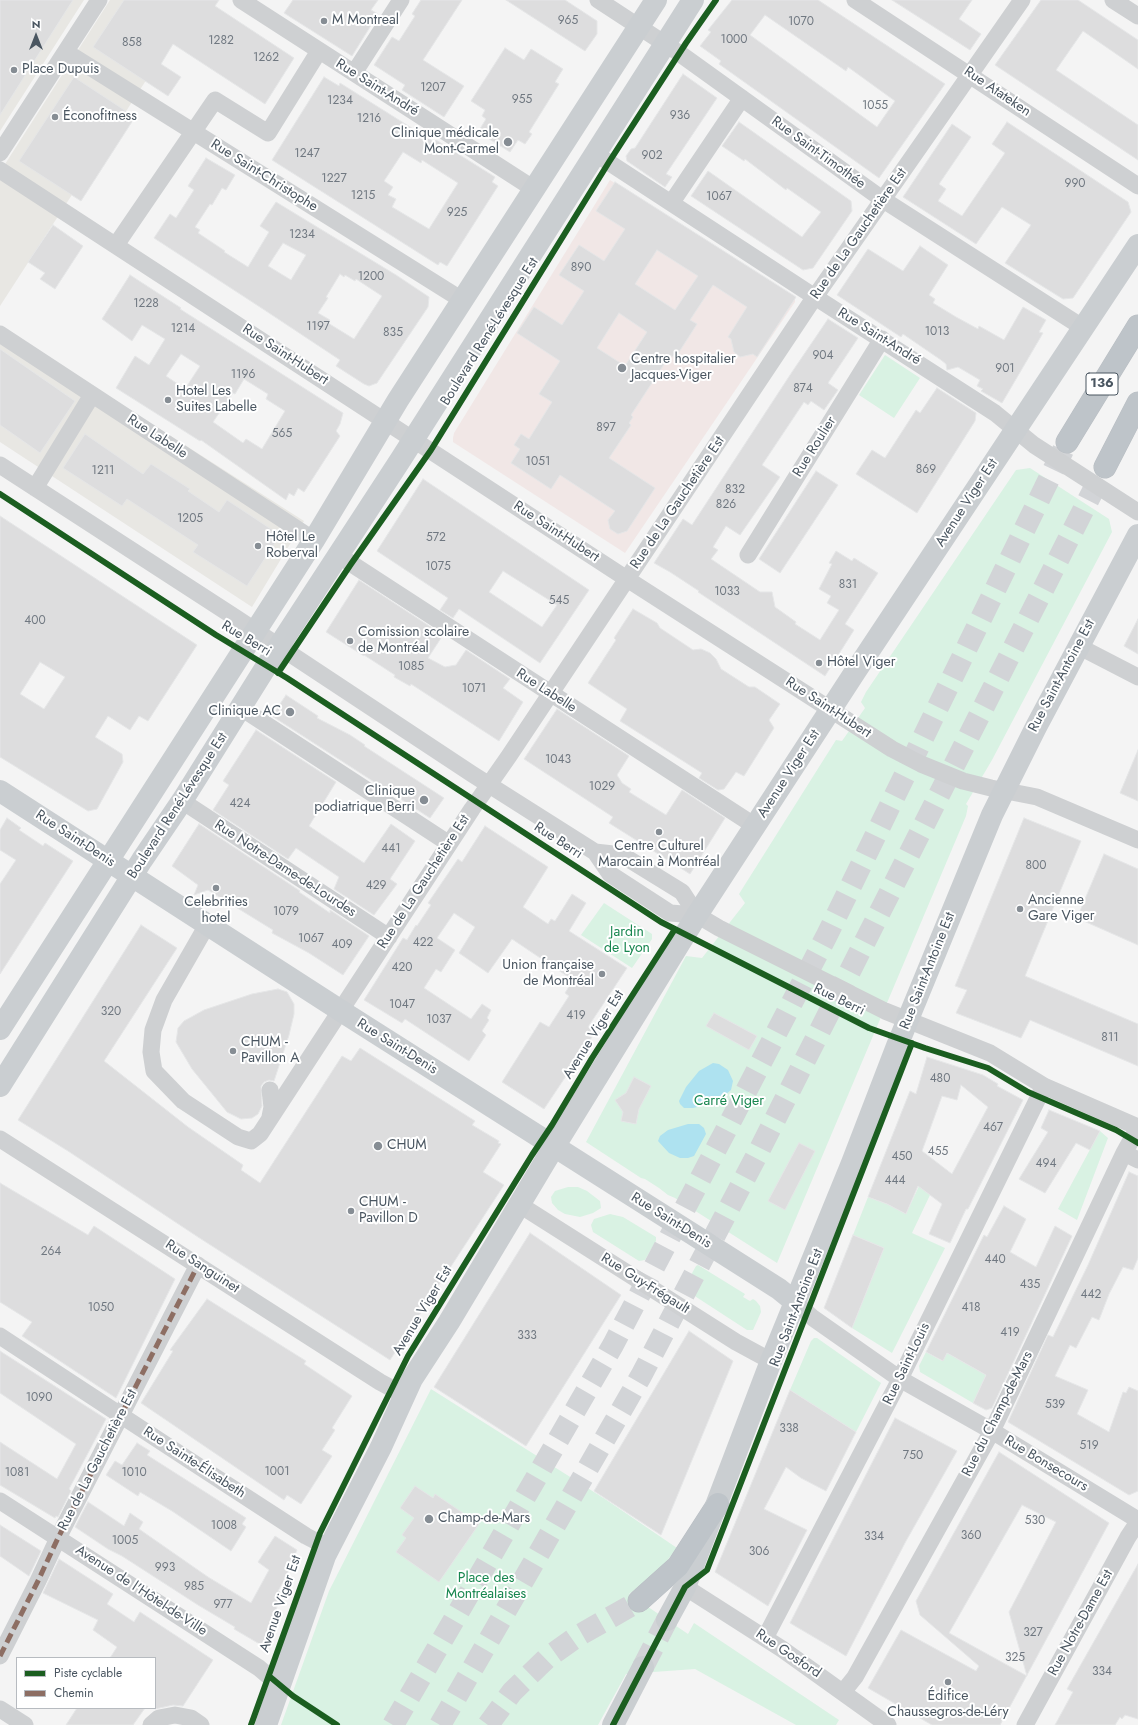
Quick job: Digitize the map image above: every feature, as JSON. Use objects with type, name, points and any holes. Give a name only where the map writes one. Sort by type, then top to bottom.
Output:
[{"type":"highway","name":"136","points":[[1067,442],[1138,326]]},
{"type":"highway","points":[[1105,466],[1138,404]]},
{"type":"highway","points":[[1124,431],[1138,411]]},
{"type":"highway","points":[[639,1600],[678,1566],[718,1504]]},
{"type":"main road","name":"Boulevard René-Lévesque Est","points":[[0,1030],[314,540],[385,420],[656,0]]},
{"type":"main road","name":"Boulevard René-Lévesque Est","points":[[0,1086],[132,876],[182,801],[279,646],[596,154],[693,0]]},
{"type":"main road","name":"Avenue Viger Est","points":[[266,1725],[329,1548],[381,1448],[412,1380],[453,1316],[554,1146],[697,916],[1082,327],[1138,245]]},
{"type":"main road","name":"Rue Saint-Antoine Est","points":[[667,1620],[685,1587],[718,1504],[771,1361],[907,1021],[1003,790],[1138,535]]},
{"type":"main road","name":"Rue Saint-Denis","points":[[0,791],[340,1010],[779,1289],[795,1302]]},
{"type":"main road","points":[[612,1725],[643,1667]]},
{"type":"street","points":[[0,153],[99,0]]},
{"type":"street","name":"Rue Saint-André","points":[[241,0],[534,189]]},
{"type":"street","points":[[354,73],[401,0]]},
{"type":"street","name":"Rue Saint-Timothée","points":[[598,0],[666,43],[882,199],[1082,327]]},
{"type":"street","name":"Rue Atateken","points":[[855,0],[1138,186]]},
{"type":"street","name":"Rue de La Gauchetière Est","points":[[208,925],[164,1000],[153,1030],[151,1052],[154,1071],[183,1101],[238,1137],[251,1141],[260,1134],[389,937],[448,843],[509,756],[815,297],[1022,0]]},
{"type":"street","points":[[1113,0],[1138,16]]},
{"type":"street","points":[[116,246],[215,100],[268,133],[319,51]]},
{"type":"street","name":"Rue Saint-Christophe","points":[[66,52],[462,300]]},
{"type":"street","points":[[672,202],[742,98]]},
{"type":"street","name":"Rue Saint-André","points":[[596,154],[995,412],[1034,445],[1138,512]]},
{"type":"street","name":"Rue Saint-Hubert","points":[[0,170],[627,579],[892,749],[921,764],[963,781],[1037,797],[1138,840]]},
{"type":"street","name":"Rue Labelle","points":[[0,334],[314,540]]},
{"type":"street","name":"Rue Roulier","points":[[748,555],[882,339]]},
{"type":"street","points":[[35,488],[92,395]]},
{"type":"street","name":"Rue Berri","points":[[0,465],[255,630],[488,784],[595,852],[610,874],[670,913],[697,916],[907,1021],[990,1053],[1044,1086],[1138,1128]]},
{"type":"street","name":"Rue Labelle","points":[[338,555],[755,826]]},
{"type":"street","points":[[1078,646],[1138,677]]},
{"type":"street","points":[[241,708],[448,843]]},
{"type":"street","name":"Rue Notre-Dame-de-Lourdes","points":[[182,801],[389,937]]},
{"type":"street","name":"Rue Berri","points":[[595,852],[622,855],[682,892],[697,916]]},
{"type":"street","name":"Rue Saint-Louis","points":[[765,1638],[900,1379],[1044,1086]]},
{"type":"street","points":[[270,1090],[272,1107],[270,1119]]},
{"type":"street","name":"Rue du Champ-de-Mars","points":[[842,1692],[855,1677],[992,1431],[1090,1242],[1131,1157],[1138,1128]]},
{"type":"street","name":"Rue Sanguinet","points":[[0,1139],[380,1382],[404,1395]]},
{"type":"street","name":"Rue Guy-Frégault","points":[[520,1204],[736,1342],[771,1361]]},
{"type":"street","name":"Rue de La Gauchetière Est","points":[[0,1656],[121,1415],[142,1389],[198,1265]]},
{"type":"street","name":"Rue Bonsecours","points":[[795,1302],[813,1318],[900,1379],[992,1431],[1138,1521]]},
{"type":"street","name":"Rue Sainte-Élisabeth","points":[[0,1336],[306,1536],[329,1548]]},
{"type":"street","name":"Avenue de l'Hôtel-de-Ville","points":[[0,1501],[259,1668],[279,1685]]},
{"type":"street","name":"Rue Notre-Dame Est","points":[[1025,1725],[1138,1521]]},
{"type":"street","name":"Rue Gosford","points":[[685,1587],[765,1638],[888,1725]]},
{"type":"street","points":[[0,1709],[25,1725]]},
{"type":"street","points":[[152,1725],[159,1718],[175,1715],[191,1718],[201,1725]]},
{"type":"shaded area","name":"Place Dupuis","points":[[0,0],[84,0],[0,131]]},
{"type":"shaded area","points":[[110,0],[198,0],[0,306],[0,172]]},
{"type":"shaded area","name":"Centre hospitalier Jacques-Viger","points":[[610,180],[795,297],[795,302],[625,553],[453,442],[454,433]]},
{"type":"shaded area","points":[[0,327],[304,521],[252,607],[0,442]]},
{"type":"green space","points":[[885,355],[920,378],[894,418],[859,395]]},
{"type":"green space","name":"Carré Viger","points":[[1030,468],[1109,519],[1112,532],[992,760],[966,804],[968,806],[966,816],[777,1263],[586,1142],[686,956],[702,958],[745,903],[739,894],[836,740],[842,741],[865,708],[861,702],[866,692],[1016,470]]},
{"type":"green space","name":"Jardin de Lyon","points":[[604,903],[652,934],[652,939],[632,968],[581,935]]},
{"type":"green space","points":[[1100,1131],[1108,1138],[1077,1220],[1058,1209]]},
{"type":"green space","points":[[919,1186],[930,1195],[912,1233],[945,1248],[892,1353],[852,1328],[884,1248],[853,1235],[868,1197],[887,1204],[906,1214]]},
{"type":"green space","points":[[568,1187],[578,1187],[587,1191],[600,1201],[601,1208],[593,1213],[580,1217],[565,1214],[558,1210],[552,1203],[551,1197],[555,1191]]},
{"type":"green space","points":[[610,1214],[623,1217],[656,1237],[656,1241],[645,1260],[639,1261],[593,1232],[591,1225],[594,1219]]},
{"type":"green space","points":[[698,1265],[745,1294],[743,1297],[750,1301],[753,1299],[756,1301],[760,1306],[761,1312],[753,1330],[747,1330],[685,1289],[686,1284]]},
{"type":"green space","points":[[814,1338],[817,1338],[881,1383],[856,1432],[790,1390],[811,1341]]},
{"type":"green space","points":[[926,1352],[942,1361],[947,1353],[986,1375],[973,1403],[920,1372],[919,1366]]},
{"type":"green space","name":"Place des Montréalaises","points":[[431,1389],[605,1499],[677,1548],[662,1567],[629,1594],[688,1634],[694,1623],[839,1720],[836,1725],[796,1725],[695,1669],[626,1674],[598,1725],[281,1725],[329,1591]]},
{"type":"water","points":[[713,1063],[719,1064],[728,1070],[733,1081],[731,1090],[719,1100],[711,1104],[693,1108],[684,1108],[679,1101],[686,1087],[699,1071]]},
{"type":"water","points":[[688,1124],[699,1124],[704,1128],[706,1134],[694,1156],[680,1158],[669,1153],[658,1141],[660,1136],[668,1130]]},
{"type":"building","name":"Place Dupuis","points":[[0,0],[73,0],[0,115]]},
{"type":"building","points":[[124,0],[219,0],[215,6],[294,58],[265,104],[173,44],[161,64],[181,77],[168,96],[93,47]]},
{"type":"building","points":[[293,0],[378,0],[371,10],[378,14],[352,56],[284,13]]},
{"type":"building","points":[[421,0],[462,0],[423,60],[464,86],[444,117],[402,90],[405,85],[374,65],[392,37],[399,41],[415,16],[412,14]]},
{"type":"building","points":[[506,0],[565,0],[597,21],[597,34],[585,51]]},
{"type":"building","points":[[732,0],[818,0],[945,84],[879,178],[719,64],[721,61],[700,46],[711,32],[708,30]],"holes":[[[765,15],[846,71],[848,67],[895,101],[877,127],[750,35]]]},
{"type":"building","points":[[892,0],[972,0],[959,19],[981,34],[970,50]]},
{"type":"building","points":[[1041,0],[1078,0],[1138,40],[1138,69],[1083,31],[1056,70],[1138,125],[1138,160],[995,65]]},
{"type":"building","points":[[505,48],[524,60],[531,49],[563,69],[555,82],[559,84],[529,132],[532,134],[525,144],[518,140],[510,152],[478,132],[486,119],[482,116],[485,110],[471,101]]},
{"type":"building","points":[[683,74],[717,98],[666,174],[672,177],[665,187],[627,161],[626,156],[631,149],[635,148]]},
{"type":"building","points":[[74,77],[135,117],[81,201],[19,161]]},
{"type":"building","points":[[324,77],[339,86],[340,83],[434,142],[436,140],[495,177],[492,182],[498,186],[447,266],[440,262],[438,265],[272,160]],"holes":[[[403,152],[421,163],[422,160],[458,183],[429,229],[392,207],[396,199],[388,195],[393,187],[384,181]]]},
{"type":"building","points":[[739,122],[851,201],[852,211],[813,268],[803,270],[691,196],[708,171],[802,237],[821,212],[787,188],[786,190],[745,159],[744,161],[722,146]]},
{"type":"building","points":[[1007,122],[1128,202],[1131,212],[1073,298],[1063,299],[1005,263],[1031,225],[1002,207],[976,244],[903,197],[952,124],[971,137],[939,184],[946,189],[938,201],[962,216],[1005,153],[992,144]]},
{"type":"building","points":[[206,158],[235,175],[226,190],[222,188],[212,205],[210,204],[195,227],[200,230],[198,233],[248,267],[269,232],[260,226],[276,202],[396,275],[429,297],[428,307],[377,383],[369,386],[364,384],[336,366],[340,360],[154,238],[170,214],[176,218],[194,190],[188,186]],"holes":[[[283,243],[306,255],[291,280],[268,266]],[[340,274],[344,277],[345,275],[355,281],[356,279],[382,296],[354,339],[328,323],[330,320],[318,313],[328,298],[326,297]]]},
{"type":"building","points":[[615,182],[796,297],[757,357],[753,354],[740,357],[734,352],[731,339],[728,337],[747,307],[713,285],[690,320],[697,324],[679,352],[677,350],[673,357],[670,355],[631,415],[633,417],[629,423],[631,425],[609,458],[655,488],[627,531],[618,534],[610,529],[608,520],[615,511],[560,475],[551,489],[511,463],[520,449],[514,445],[521,434],[529,439],[552,402],[539,394],[560,361],[517,333],[534,307],[562,325],[584,291],[559,275],[579,245],[604,261],[625,229],[596,211]],"holes":[[[657,250],[698,276],[675,310],[635,284]],[[619,313],[647,332],[625,366],[597,348]]]},
{"type":"building","points":[[53,225],[83,246],[55,289],[40,279],[45,273],[28,262]]},
{"type":"building","points":[[920,246],[948,265],[929,295],[935,299],[933,303],[956,317],[978,329],[979,326],[1004,340],[1023,307],[1046,320],[1039,332],[1043,333],[1002,403],[981,391],[983,389],[977,386],[980,380],[958,367],[947,370],[946,364],[903,334],[901,337],[837,295],[868,249],[903,271]]},
{"type":"building","points":[[130,275],[181,308],[180,309],[343,413],[336,431],[340,436],[304,492],[298,488],[294,496],[289,493],[286,500],[201,440],[200,441],[116,388],[135,356],[149,365],[165,339],[142,325],[132,341],[102,319]],"holes":[[[181,354],[200,366],[185,389],[166,376]],[[244,379],[268,394],[266,399],[285,411],[262,449],[246,439],[243,443],[213,422],[233,393],[235,394]]]},
{"type":"building","points":[[828,319],[858,338],[828,383],[838,390],[824,410],[811,401],[808,405],[804,402],[762,465],[780,477],[740,535],[726,526],[713,547],[718,550],[711,559],[760,592],[772,592],[775,607],[796,622],[795,624],[820,640],[839,610],[827,603],[831,596],[819,589],[832,564],[829,563],[836,551],[852,561],[854,558],[878,573],[845,624],[854,630],[825,676],[698,592],[699,591],[654,563],[683,519],[692,525]]},
{"type":"building","points":[[0,349],[75,401],[40,453],[0,425]]},
{"type":"building","points":[[937,388],[976,413],[975,421],[917,513],[856,474],[872,450],[885,458],[916,410],[920,413]]},
{"type":"building","points":[[85,434],[143,474],[151,464],[190,489],[188,491],[219,512],[227,500],[280,535],[247,586],[193,552],[198,545],[127,499],[122,506],[63,468]]},
{"type":"building","points":[[816,471],[838,485],[780,573],[759,559]]},
{"type":"building","points":[[423,479],[589,590],[540,663],[459,609],[453,618],[440,610],[448,598],[377,551]],"holes":[[[503,571],[557,605],[542,627],[489,592]]]},
{"type":"building","points":[[0,516],[197,645],[148,721],[139,716],[130,730],[108,716],[95,737],[122,754],[123,762],[97,809],[88,811],[0,757]],"holes":[[[40,662],[65,677],[44,709],[20,694]]]},
{"type":"building","points":[[359,580],[443,635],[428,658],[445,667],[456,665],[466,650],[510,679],[503,688],[523,702],[499,741],[411,684],[410,686],[394,677],[395,675],[326,632]]},
{"type":"building","points":[[633,609],[657,623],[660,628],[693,650],[701,649],[710,653],[716,659],[721,669],[749,687],[755,687],[780,704],[769,720],[774,728],[744,776],[736,772],[724,789],[718,790],[699,778],[702,773],[620,721],[627,709],[588,683],[616,640],[614,638]]},
{"type":"building","points":[[1138,619],[1138,654],[1124,646]]},
{"type":"building","points":[[286,695],[318,716],[317,718],[350,735],[365,745],[364,746],[444,798],[430,818],[272,716]]},
{"type":"building","points":[[557,709],[629,756],[617,775],[622,783],[631,789],[629,792],[666,815],[682,790],[725,818],[690,874],[609,823],[613,817],[524,759]]},
{"type":"building","points":[[256,730],[336,782],[309,826],[364,863],[391,824],[415,841],[390,879],[397,884],[374,915],[334,889],[339,877],[296,848],[288,859],[213,810],[229,785],[223,781]]},
{"type":"building","points":[[1138,750],[1138,801],[1120,793]]},
{"type":"building","points":[[7,818],[21,828],[19,830],[43,846],[45,843],[73,861],[0,974],[0,884],[16,860],[0,850],[0,830]]},
{"type":"building","name":"Ancienne Gare Viger","points":[[1024,818],[1081,841],[1025,976],[1138,1024],[1138,1066],[1030,1020],[1021,1038],[956,1013],[967,990],[955,986]]},
{"type":"building","points":[[199,824],[300,891],[299,892],[330,913],[330,910],[369,936],[343,975],[309,953],[272,933],[273,930],[208,890],[194,895],[198,885],[172,866]]},
{"type":"building","points":[[485,826],[548,867],[523,907],[548,924],[551,919],[555,921],[572,894],[586,903],[569,931],[627,968],[588,1027],[596,1031],[544,1109],[502,1082],[540,1022],[549,1027],[569,996],[565,993],[573,980],[512,939],[488,973],[459,953],[475,927],[454,913],[437,938],[455,950],[441,972],[436,969],[424,988],[471,1019],[482,1004],[491,1010],[487,1018],[489,1020],[482,1031],[486,1035],[469,1061],[405,1019],[402,1023],[364,1000],[403,938],[407,940],[431,905],[428,903],[458,859],[462,862]]},
{"type":"building","points":[[1104,854],[1138,869],[1138,945],[1077,918]]},
{"type":"building","name":"CHUM - Pavillon D","points":[[141,925],[177,948],[104,1061],[188,1127],[243,1165],[241,1170],[260,1183],[342,1056],[351,1061],[360,1048],[475,1121],[472,1125],[499,1141],[498,1143],[501,1144],[483,1172],[504,1185],[390,1360],[18,1120]]},
{"type":"building","name":"CHUM - Pavillon A","points":[[278,989],[287,992],[294,1004],[294,1014],[289,1035],[274,1081],[269,1080],[264,1082],[261,1086],[262,1106],[258,1114],[252,1118],[241,1119],[227,1112],[192,1069],[176,1042],[178,1028],[184,1021],[204,1010],[252,994]]},
{"type":"building","points":[[714,1013],[757,1036],[749,1050],[706,1026]]},
{"type":"building","points":[[927,1057],[983,1075],[998,1084],[997,1086],[1023,1100],[968,1209],[966,1209],[950,1243],[929,1234],[942,1204],[918,1186],[906,1214],[887,1204],[868,1197],[910,1091],[916,1094]],"holes":[[[961,1085],[988,1107],[952,1174],[922,1151],[942,1096],[957,1100]]]},
{"type":"building","points":[[634,1077],[651,1086],[639,1109],[636,1124],[621,1121],[623,1112],[615,1100],[626,1093]]},
{"type":"building","points":[[1049,1110],[1100,1131],[1090,1150],[1076,1143],[1045,1193],[1019,1179],[1048,1132],[1041,1128]]},
{"type":"building","points":[[799,1143],[815,1151],[785,1210],[768,1201]]},
{"type":"building","points":[[1129,1172],[1138,1176],[1138,1258],[1133,1270],[1123,1267],[1109,1294],[1099,1320],[1092,1317],[1076,1348],[1070,1345],[1055,1376],[1088,1390],[1077,1414],[1109,1432],[1123,1392],[1126,1393],[1129,1387],[1138,1391],[1138,1491],[1129,1495],[1008,1422],[1048,1335],[1053,1337],[1088,1265]]},
{"type":"building","points":[[0,1183],[88,1235],[94,1226],[175,1279],[116,1398],[22,1336],[32,1322],[0,1302]]},
{"type":"building","points":[[1004,1206],[1026,1219],[1010,1252],[1036,1267],[1055,1226],[1072,1236],[992,1408],[986,1410],[973,1403],[986,1375],[947,1353],[943,1361],[926,1352],[984,1235],[987,1237]]},
{"type":"building","points":[[530,1233],[621,1295],[526,1446],[434,1387]]},
{"type":"building","points":[[853,1235],[884,1248],[852,1328],[824,1308]]},
{"type":"building","points":[[207,1299],[306,1361],[304,1364],[352,1396],[332,1428],[335,1430],[322,1450],[332,1456],[301,1504],[287,1495],[284,1500],[141,1403],[173,1351],[170,1350]]},
{"type":"building","points":[[689,1331],[733,1361],[661,1535],[594,1491]]},
{"type":"building","points":[[0,1351],[106,1419],[69,1489],[71,1491],[58,1517],[56,1516],[55,1518],[0,1485],[0,1442],[57,1479],[76,1444],[0,1393]]},
{"type":"building","points":[[790,1390],[856,1432],[826,1491],[801,1478],[786,1467],[764,1509],[807,1530],[768,1606],[715,1572]]},
{"type":"building","points":[[895,1418],[957,1451],[906,1541],[846,1656],[790,1623]]},
{"type":"building","points":[[137,1443],[150,1451],[147,1455],[246,1518],[242,1524],[246,1527],[231,1551],[172,1511],[140,1492],[138,1496],[106,1475],[115,1461],[122,1465]]},
{"type":"building","points":[[999,1452],[1109,1523],[1027,1675],[1009,1612],[1056,1522],[1022,1505],[949,1633],[1027,1676],[1000,1725],[932,1725],[868,1688],[901,1630],[976,1671],[979,1666],[920,1615],[916,1601]]},
{"type":"building","points":[[415,1486],[433,1498],[435,1494],[479,1524],[439,1582],[396,1552],[406,1538],[402,1535],[414,1518],[400,1508]]},
{"type":"building","points":[[88,1502],[124,1526],[130,1513],[143,1522],[139,1529],[208,1577],[251,1603],[269,1570],[258,1562],[275,1536],[297,1550],[286,1577],[278,1591],[282,1593],[263,1646],[75,1527]]},
{"type":"building","points":[[0,1525],[41,1551],[29,1576],[0,1556]]},
{"type":"building","points":[[59,1559],[113,1594],[107,1604],[134,1622],[140,1612],[213,1660],[183,1706],[173,1705],[156,1709],[156,1657],[111,1657],[117,1647],[93,1630],[98,1620],[43,1593]]},
{"type":"building","points":[[1138,1564],[1138,1719],[1125,1715],[1122,1719],[1120,1717],[1115,1725],[1055,1725],[1073,1692],[1067,1689]]},
{"type":"building","points":[[76,1709],[144,1709],[133,1725],[66,1725]]},
{"type":"tunnel","points":[[393,1725],[613,1345],[725,1132],[827,935],[1067,442]]},
{"type":"tunnel","points":[[440,1725],[641,1376],[759,1151],[1105,467]]},
{"type":"tunnel","points":[[488,1725],[512,1692],[547,1658],[578,1636],[639,1601]]},
{"type":"tunnel","points":[[643,1667],[667,1620]]},
{"type":"marked path","points":[[0,1656],[58,1538],[198,1265]]},
{"type":"cycle path","points":[[278,673],[351,564],[431,450],[609,162],[686,43],[716,0]]},
{"type":"cycle path","points":[[0,494],[216,635],[287,678],[661,922],[869,1028],[988,1068],[1028,1092],[1116,1130],[1138,1143]]},
{"type":"cycle path","points":[[251,1725],[320,1533],[408,1356],[592,1058],[675,929]]},
{"type":"cycle path","points":[[613,1725],[685,1587],[707,1570],[912,1043]]},
{"type":"cycle path","points":[[269,1676],[293,1696],[337,1725]]},
{"type":"place","name":"M Montreal","points":[[324,21]]},
{"type":"place","name":"Place Dupuis","points":[[14,70]]},
{"type":"place","name":"Éconofitness","points":[[55,117]]},
{"type":"place","name":"Clinique médicale Mont-Carmel","points":[[508,142]]},
{"type":"place","name":"Centre hospitalier Jacques-Viger","points":[[622,368]]},
{"type":"place","name":"Hotel Les Suites Labelle","points":[[168,400]]},
{"type":"place","name":"Hôtel Le Roberval","points":[[258,546]]},
{"type":"place","name":"Comission scolaire de Montréal","points":[[350,641]]},
{"type":"place","name":"Hôtel Viger","points":[[819,663]]},
{"type":"place","name":"Clinique AC","points":[[290,712]]},
{"type":"place","name":"Clinique podiatrique Berri","points":[[424,800]]},
{"type":"place","name":"Centre Culturel Marocain à Montréal","points":[[659,832]]},
{"type":"place","name":"Celebrities hotel","points":[[216,888]]},
{"type":"place","name":"Ancienne Gare Viger","points":[[1020,909]]},
{"type":"place","name":"Union française de Montréal","points":[[602,974]]},
{"type":"place","name":"CHUM - Pavillon A","points":[[233,1051]]},
{"type":"place","name":"CHUM","points":[[378,1146]]},
{"type":"place","name":"CHUM - Pavillon D","points":[[351,1211]]},
{"type":"place","name":"Champ-de-Mars","points":[[429,1519]]},
{"type":"place","name":"Édifice Chaussegros-de-Léry","points":[[948,1682]]}]
